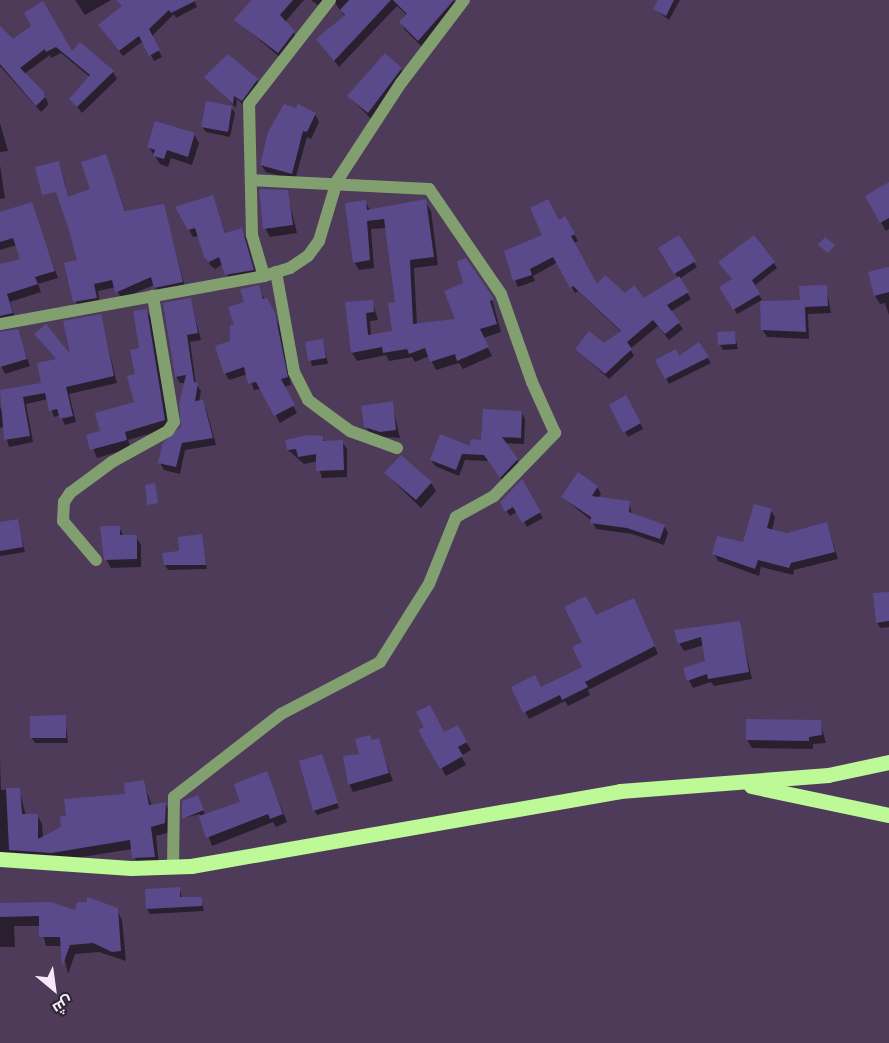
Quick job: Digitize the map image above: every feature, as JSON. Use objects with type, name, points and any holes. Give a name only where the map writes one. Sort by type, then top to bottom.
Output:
[{"type":"main road","points":[[0,859],[173,868],[620,791],[828,775],[889,762]]},
{"type":"main road","points":[[737,782],[889,815]]},
{"type":"street","points":[[330,0],[249,104],[252,235],[270,274],[294,372],[308,400],[350,431],[397,448]]},
{"type":"street","points":[[0,324],[270,274],[290,268],[314,249],[337,181],[401,83],[464,0]]},
{"type":"street","points":[[173,868],[174,797],[281,714],[380,662],[429,584],[456,517],[494,496],[555,433],[532,382],[501,294],[429,189],[337,181],[251,180]]},
{"type":"street","points":[[96,560],[63,521],[64,502],[70,493],[112,462],[168,431],[174,422],[153,296]]},
{"type":"building","points":[[116,0],[197,0],[171,13],[169,10],[149,29],[160,50],[149,56],[139,36],[119,51],[98,25],[122,6]]},
{"type":"building","points":[[251,0],[293,0],[280,15],[295,31],[278,53],[234,20]]},
{"type":"building","points":[[349,0],[391,0],[334,61],[316,39],[345,15],[340,10]]},
{"type":"building","points":[[393,0],[454,0],[418,41],[399,22],[407,14]]},
{"type":"building","points":[[658,0],[674,0],[666,16],[653,9]]},
{"type":"building","points":[[43,1],[72,51],[80,42],[114,71],[77,107],[69,99],[90,75],[56,47],[46,52],[45,49],[20,68],[43,91],[45,97],[36,106],[0,64],[0,26],[13,39],[31,26],[24,13]]},
{"type":"building","points":[[385,53],[402,68],[368,113],[347,96]]},
{"type":"building","points":[[228,54],[258,79],[242,101],[234,96],[233,104],[204,77]]},
{"type":"building","points":[[206,101],[232,106],[228,132],[201,127]]},
{"type":"building","points":[[284,104],[296,108],[298,104],[316,113],[307,132],[303,131],[292,174],[260,165],[268,132]]},
{"type":"building","points":[[155,121],[195,133],[188,157],[167,150],[164,159],[153,156],[155,150],[147,147]]},
{"type":"building","points":[[106,154],[125,211],[164,204],[183,282],[154,288],[151,277],[115,293],[112,280],[94,284],[97,298],[73,302],[64,263],[77,260],[69,230],[56,192],[42,195],[35,167],[59,161],[68,197],[90,189],[81,162]]},
{"type":"building","points":[[889,182],[889,218],[880,223],[865,196]]},
{"type":"building","points":[[259,189],[288,190],[293,225],[263,229]]},
{"type":"building","points":[[213,195],[225,233],[242,228],[254,270],[225,275],[219,257],[209,262],[204,257],[195,228],[188,230],[175,207]]},
{"type":"building","points":[[426,199],[434,257],[410,260],[413,324],[455,319],[444,291],[463,283],[457,261],[466,258],[494,299],[490,301],[497,324],[480,329],[489,347],[457,361],[455,354],[430,362],[425,348],[409,354],[407,349],[383,353],[382,347],[351,353],[345,302],[373,300],[374,312],[366,313],[368,335],[392,331],[388,303],[395,302],[384,219],[367,221],[370,260],[353,263],[345,203],[366,200],[367,210]]},
{"type":"building","points":[[548,199],[559,220],[565,216],[575,234],[571,236],[597,284],[605,275],[625,293],[634,285],[644,298],[679,276],[689,292],[667,305],[680,322],[665,334],[653,320],[627,342],[632,349],[605,374],[575,349],[589,331],[604,343],[621,331],[573,286],[570,288],[553,257],[530,269],[532,275],[513,281],[504,251],[542,235],[530,208]]},
{"type":"building","points":[[32,202],[55,271],[35,277],[38,284],[7,294],[13,313],[0,316],[0,264],[20,259],[13,238],[0,242],[0,212]]},
{"type":"building","points":[[679,235],[696,261],[674,274],[658,248]]},
{"type":"building","points":[[754,235],[775,262],[752,280],[760,294],[733,310],[719,287],[732,279],[718,262]]},
{"type":"building","points":[[825,237],[835,245],[828,253],[818,245]]},
{"type":"building","points":[[889,267],[889,292],[874,296],[868,272]]},
{"type":"building","points":[[259,285],[263,299],[267,298],[275,313],[288,377],[281,379],[295,405],[274,416],[256,382],[248,384],[244,367],[224,374],[215,346],[230,341],[230,325],[234,325],[228,307],[244,302],[240,289]]},
{"type":"building","points":[[827,285],[828,306],[805,307],[806,332],[761,330],[760,301],[800,300],[799,286]]},
{"type":"building","points":[[191,298],[198,333],[187,335],[194,382],[198,383],[195,401],[203,400],[213,438],[182,443],[176,467],[158,463],[163,443],[181,426],[179,404],[186,375],[175,377],[163,303]]},
{"type":"building","points":[[147,309],[165,420],[125,432],[127,440],[90,450],[86,435],[100,431],[95,413],[134,402],[127,376],[135,374],[130,350],[139,348],[133,311]]},
{"type":"building","points":[[101,314],[114,376],[66,387],[73,416],[60,419],[57,409],[49,411],[45,393],[23,397],[30,436],[4,440],[0,390],[41,383],[37,363],[56,359],[34,334],[46,324],[70,354],[63,321]]},
{"type":"building","points":[[18,329],[27,359],[0,367],[0,332]]},
{"type":"building","points":[[735,331],[736,344],[718,345],[717,332]]},
{"type":"building","points":[[323,339],[326,358],[308,361],[305,342]]},
{"type":"building","points":[[699,342],[709,357],[665,379],[655,360],[676,349],[679,356]]},
{"type":"building","points":[[626,395],[641,423],[623,433],[609,405]]},
{"type":"building","points":[[393,401],[396,430],[380,432],[364,427],[361,406]]},
{"type":"building","points":[[483,409],[522,411],[521,438],[502,437],[518,459],[500,478],[484,455],[462,454],[456,470],[430,460],[440,434],[470,446],[471,439],[481,440]]},
{"type":"building","points":[[308,435],[323,436],[323,441],[343,440],[344,470],[316,471],[316,454],[298,457],[296,449],[287,450],[285,440]]},
{"type":"building","points":[[401,455],[432,482],[416,500],[384,473]]},
{"type":"building","points":[[578,472],[598,486],[592,496],[630,501],[629,512],[665,525],[660,539],[627,528],[590,523],[591,517],[561,497]]},
{"type":"building","points":[[522,479],[541,512],[522,523],[513,507],[505,512],[500,502]]},
{"type":"building","points":[[155,483],[158,503],[147,505],[145,485]]},
{"type":"building","points":[[754,504],[772,509],[767,528],[787,533],[827,522],[835,552],[791,563],[789,568],[758,560],[755,569],[712,554],[717,536],[743,542]]},
{"type":"building","points":[[18,519],[23,547],[0,551],[0,522]]},
{"type":"building","points":[[100,526],[120,526],[120,535],[137,535],[137,559],[104,560]]},
{"type":"building","points":[[202,534],[206,565],[164,565],[162,553],[179,551],[178,537]]},
{"type":"building","points":[[889,592],[889,621],[876,623],[873,593]]},
{"type":"building","points":[[586,596],[596,615],[634,598],[655,646],[585,682],[588,687],[562,700],[560,695],[523,713],[511,687],[535,675],[541,687],[582,667],[572,647],[582,642],[564,607]]},
{"type":"building","points":[[740,621],[749,672],[708,679],[707,674],[687,681],[683,668],[705,661],[701,637],[678,644],[674,630]]},
{"type":"building","points":[[430,705],[444,732],[458,725],[467,742],[458,747],[463,756],[440,769],[418,730],[424,727],[416,712]]},
{"type":"building","points":[[66,715],[66,738],[30,738],[30,716]]},
{"type":"building","points":[[746,719],[821,720],[822,735],[809,737],[809,741],[746,740]]},
{"type":"building","points":[[370,735],[372,740],[379,738],[389,773],[348,785],[343,756],[359,754],[355,739]]},
{"type":"building","points":[[322,754],[338,803],[313,811],[299,761]]},
{"type":"building","points":[[267,771],[283,814],[270,819],[268,814],[206,838],[199,816],[240,802],[234,784]]},
{"type":"building","points":[[144,780],[149,805],[166,802],[165,823],[151,827],[155,857],[132,858],[130,840],[51,853],[9,850],[6,788],[20,788],[22,814],[38,814],[38,839],[61,827],[60,816],[66,816],[64,799],[125,794],[124,783]]},
{"type":"building","points":[[198,795],[204,810],[182,819],[182,801]]},
{"type":"building","points":[[180,887],[180,897],[202,897],[202,906],[146,909],[145,889]]},
{"type":"building","points":[[87,897],[118,908],[121,951],[112,952],[93,943],[70,945],[62,967],[60,937],[39,937],[39,916],[0,917],[0,903],[51,902],[75,910],[77,902],[87,902]]}]
